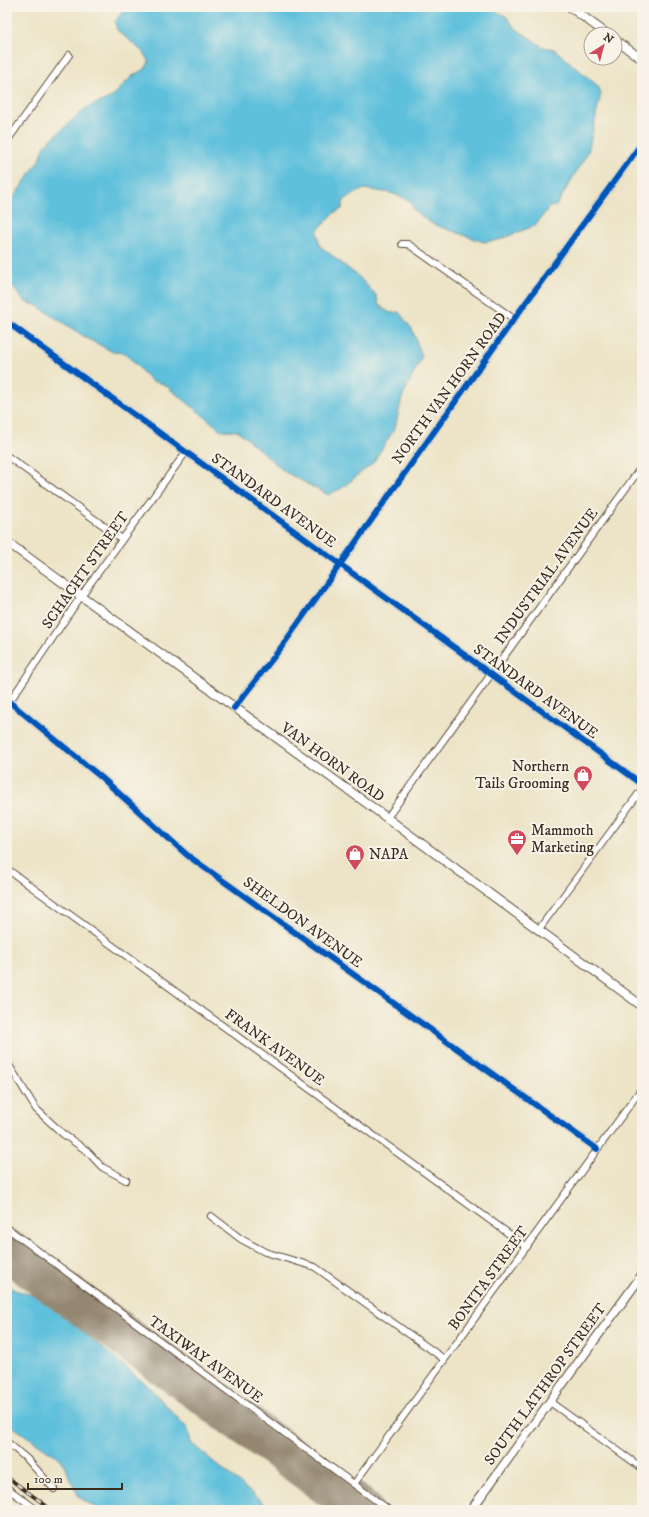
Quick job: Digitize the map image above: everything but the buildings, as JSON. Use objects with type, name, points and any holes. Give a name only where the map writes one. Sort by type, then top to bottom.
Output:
[{"type":"main road","points":[[570,7],[596,26]]},
{"type":"main road","points":[[623,46],[642,60]]},
{"type":"main road","name":"VAN HORN ROAD","points":[[7,542],[539,929],[642,1006]]},
{"type":"main road","name":"SOUTH LATHROP STREET","points":[[471,1510],[642,1275]]},
{"type":"street","points":[[7,141],[69,55]]},
{"type":"street","name":"NORTH VAN HORN ROAD","points":[[234,708],[280,649],[514,319],[642,143]]},
{"type":"street","points":[[402,244],[408,244],[514,319]]},
{"type":"street","name":"STANDARD AVENUE","points":[[7,322],[642,784]]},
{"type":"street","name":"SCHACHT STREET","points":[[8,702],[81,596],[186,452]]},
{"type":"street","points":[[7,456],[122,539]]},
{"type":"street","name":"INDUSTRIAL AVENUE","points":[[387,818],[642,466]]},
{"type":"street","name":"SHELDON AVENUE","points":[[8,702],[102,778],[187,855],[597,1149]]},
{"type":"street","points":[[539,929],[642,789]]},
{"type":"street","name":"FRANK AVENUE","points":[[7,869],[527,1247]]},
{"type":"street","points":[[7,1062],[36,1109],[63,1134],[87,1151],[102,1167],[126,1180]]},
{"type":"street","name":"BONITA STREET","points":[[354,1484],[642,1088]]},
{"type":"street","points":[[211,1216],[241,1239],[265,1252],[315,1267],[444,1359]]},
{"type":"street","name":"TAXIWAY AVENUE","points":[[7,1228],[389,1510]]},
{"type":"street","points":[[550,1402],[642,1468]]},
{"type":"street","points":[[7,1442],[27,1459],[54,1489]]},
{"type":"street","points":[[7,1488],[36,1510]]},
{"type":"water","points":[[126,7],[487,7],[506,16],[514,27],[543,47],[554,49],[598,86],[601,94],[588,152],[556,206],[549,207],[536,225],[499,240],[484,242],[432,224],[414,210],[411,201],[391,193],[364,189],[344,200],[342,209],[334,213],[317,231],[320,246],[359,277],[376,295],[379,305],[390,313],[399,312],[412,329],[422,356],[402,398],[395,428],[373,463],[342,488],[328,495],[285,472],[238,431],[221,430],[164,384],[151,381],[125,353],[113,352],[88,339],[36,305],[25,302],[7,280],[7,207],[40,159],[45,145],[86,108],[112,97],[131,77],[146,68],[149,62],[142,51],[117,30],[115,22]]},
{"type":"water","points":[[7,1285],[15,1290],[43,1298],[150,1388],[188,1429],[191,1443],[272,1510],[99,1510],[79,1497],[61,1459],[7,1423]]},
{"type":"runway","points":[[7,1250],[362,1510]]},
{"type":"railway","points":[[7,1477],[52,1510]]},
{"type":"cycle path","points":[[234,708],[280,649],[514,319],[642,143]]},
{"type":"cycle path","points":[[7,322],[642,784]]},
{"type":"cycle path","points":[[7,700],[102,778],[187,855],[597,1149]]},
{"type":"place","name":"Northern Tails Grooming","points":[[583,792]]},
{"type":"place","name":"Mammoth Marketing","points":[[517,856]]},
{"type":"place","name":"NAPA","points":[[355,871]]}]
